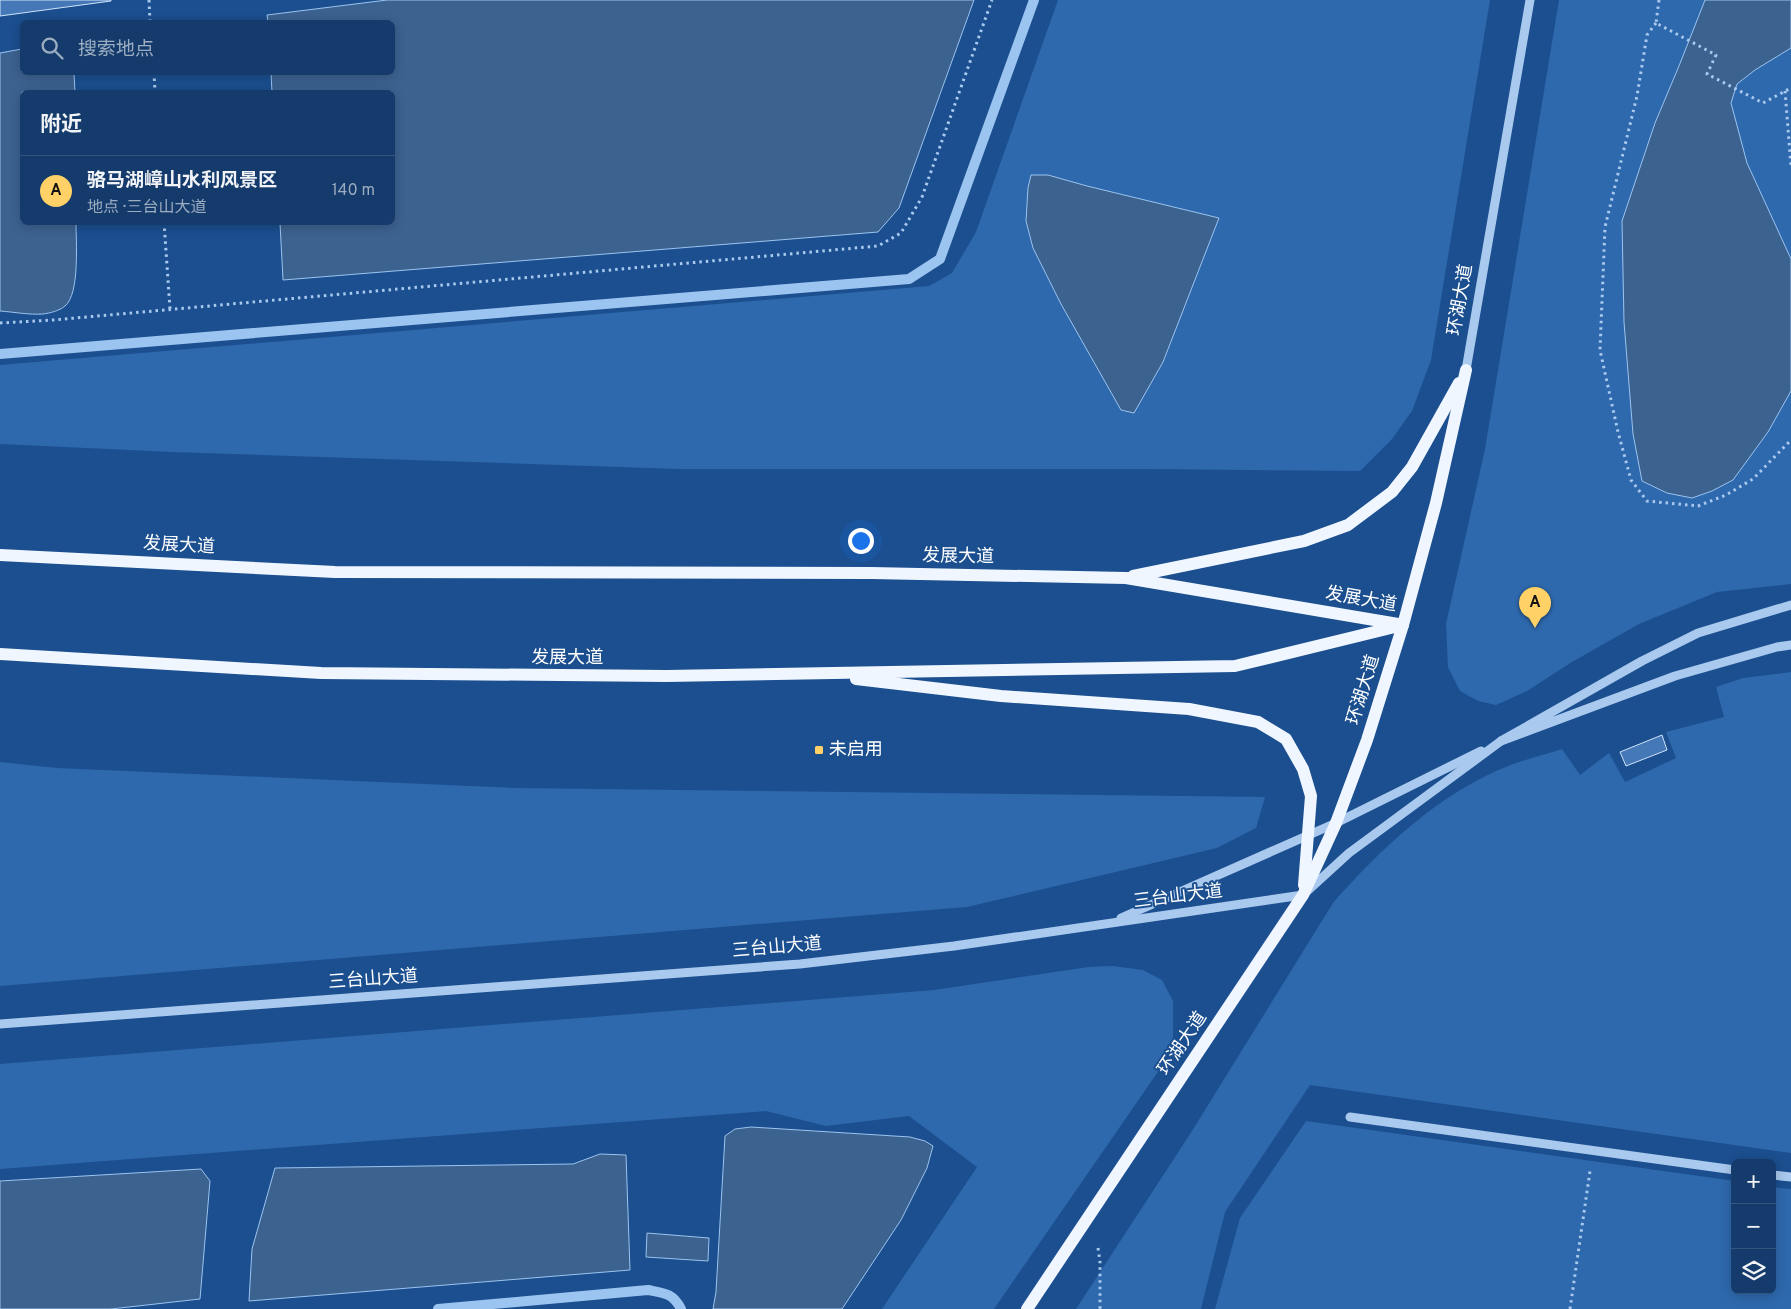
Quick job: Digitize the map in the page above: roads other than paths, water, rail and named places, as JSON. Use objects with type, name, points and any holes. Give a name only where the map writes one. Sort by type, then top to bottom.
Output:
[{"type":"main road","points":[[1126,578],[1304,542],[1348,525],[1392,492],[1412,466],[1466,370]]},
{"type":"main road","name":"环湖大道","points":[[1026,1309],[1303,895],[1336,823],[1367,740],[1403,625],[1436,503],[1466,370]]},
{"type":"main road","name":"发展大道","points":[[0,555],[335,572],[870,573],[1126,578],[1403,625]]},
{"type":"main road","name":"发展大道","points":[[0,654],[321,673],[667,676],[1235,666],[1403,625]]},
{"type":"main road","points":[[807,673],[1001,696],[1189,709],[1258,722],[1286,739],[1303,769],[1311,796],[1303,895]]},
{"type":"street","name":"环湖大道","points":[[1466,370],[1530,0]]},
{"type":"street","points":[[1112,922],[1336,823],[1501,741],[1642,661],[1698,633],[1791,605]]},
{"type":"street","points":[[1303,895],[1349,853],[1501,741],[1675,676],[1777,647],[1791,645]]},
{"type":"street","name":"三台山大道","points":[[0,1024],[800,964],[954,946],[1303,895]]},
{"type":"street","points":[[1350,1118],[1731,1169]]},
{"type":"street","points":[[1776,1175],[1791,1177]]},
{"type":"waterway","points":[[0,354],[909,279],[940,259],[1034,0]]},
{"type":"waterway","points":[[438,1309],[648,1290],[671,1297],[681,1309]]},
{"type":"place","name":"骆马湖嶂山水利风景区","points":[[1535,628]]},
{"type":"place","name":"未启用","points":[[819,750]]}]
